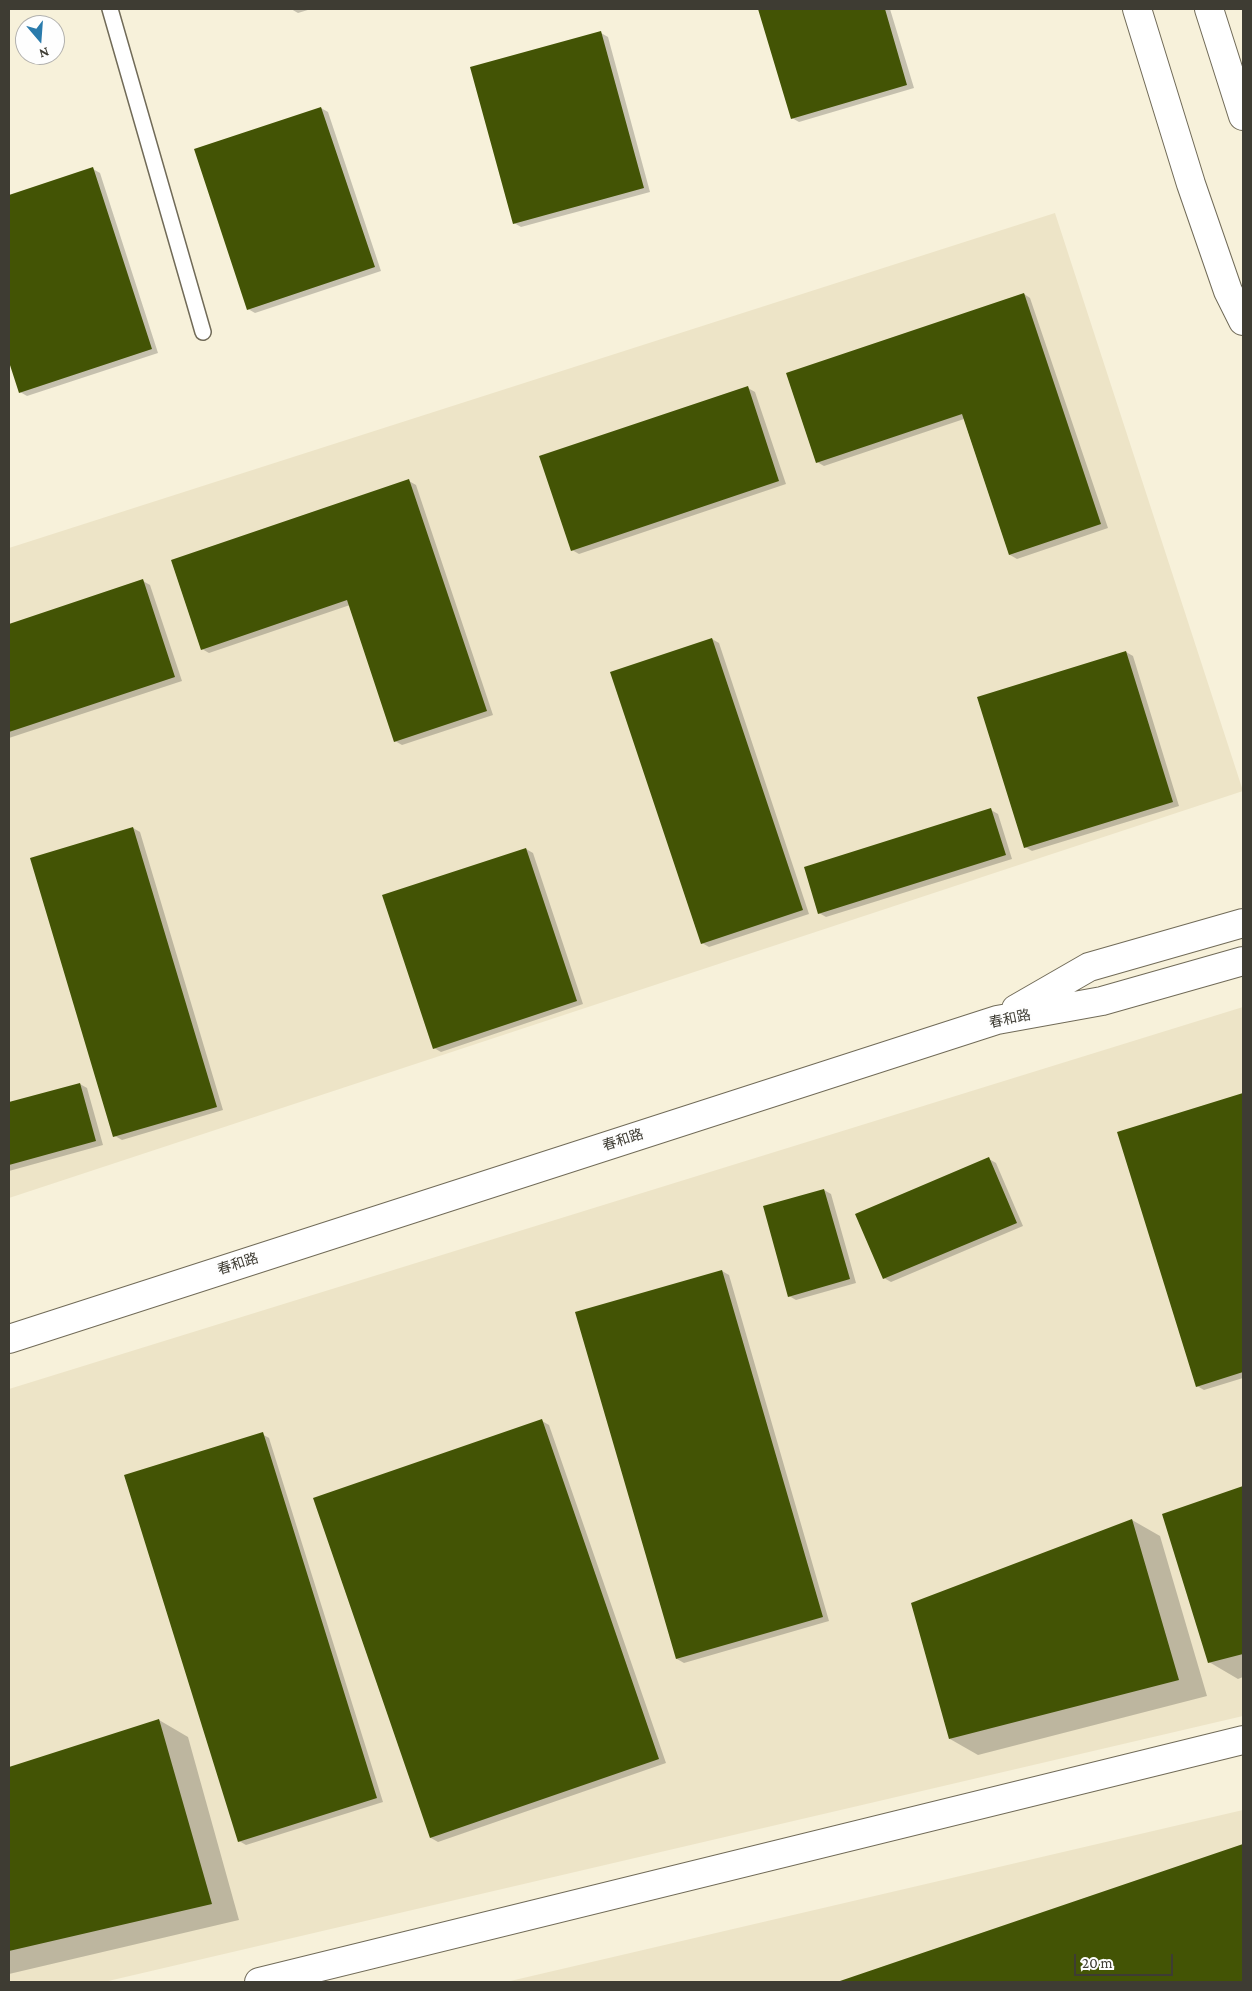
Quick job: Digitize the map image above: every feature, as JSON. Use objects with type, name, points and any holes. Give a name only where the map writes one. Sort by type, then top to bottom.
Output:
[{"type":"street","points":[[1137,9],[1191,184],[1228,291],[1243,321]]},
{"type":"street","points":[[1210,9],[1243,116]]},
{"type":"street","points":[[997,1020],[1089,967],[1243,923]]},
{"type":"street","name":"春和路","points":[[9,1339],[997,1020],[1102,1001],[1243,961]]},
{"type":"street","points":[[259,1982],[1243,1740]]},
{"type":"lane","points":[[110,9],[203,332]]},
{"type":"shaded area","points":[[1055,213],[1243,791],[9,1198],[9,548]]},
{"type":"shaded area","points":[[1243,1007],[1243,1716],[104,1982],[9,1982],[9,1389]]},
{"type":"shaded area","points":[[1243,1810],[1243,1982],[506,1982]]},
{"type":"building","points":[[758,9],[885,9],[907,85],[791,119]]},
{"type":"building","points":[[601,31],[644,188],[513,224],[470,67]]},
{"type":"building","points":[[321,107],[375,267],[247,310],[194,149]]},
{"type":"building","points":[[93,167],[152,349],[19,393],[9,362],[9,195]]},
{"type":"building","points":[[1024,293],[1101,524],[1009,555],[962,414],[816,463],[786,373]]},
{"type":"building","points":[[748,386],[779,481],[571,551],[539,456]]},
{"type":"building","points":[[409,479],[487,711],[394,742],[347,600],[201,650],[171,560]]},
{"type":"building","points":[[143,579],[175,677],[9,732],[9,624]]},
{"type":"building","points":[[712,638],[803,910],[701,944],[610,672]]},
{"type":"building","points":[[1126,651],[1173,802],[1024,848],[977,697]]},
{"type":"building","points":[[991,808],[1006,855],[818,914],[804,867]]},
{"type":"building","points":[[133,827],[217,1107],[113,1137],[30,858]]},
{"type":"building","points":[[526,848],[577,1001],[433,1049],[382,895]]},
{"type":"building","points":[[80,1083],[96,1141],[9,1165],[9,1102]]},
{"type":"building","points":[[1243,1093],[1243,1372],[1196,1387],[1117,1132]]},
{"type":"building","points":[[989,1157],[1017,1223],[883,1279],[855,1214]]},
{"type":"building","points":[[824,1189],[850,1279],[788,1297],[763,1206]]},
{"type":"building","points":[[722,1270],[823,1617],[676,1659],[575,1312]]},
{"type":"building","points":[[542,1419],[659,1759],[430,1838],[313,1498]]},
{"type":"building","points":[[263,1432],[377,1798],[238,1842],[124,1475]]},
{"type":"building","points":[[1243,1486],[1243,1654],[1208,1663],[1162,1514]]},
{"type":"building","points":[[1132,1519],[1179,1680],[949,1739],[911,1603]]},
{"type":"building","points":[[159,1719],[212,1904],[9,1951],[9,1767]]},
{"type":"building","points":[[1243,1844],[1243,1982],[837,1982]]}]
